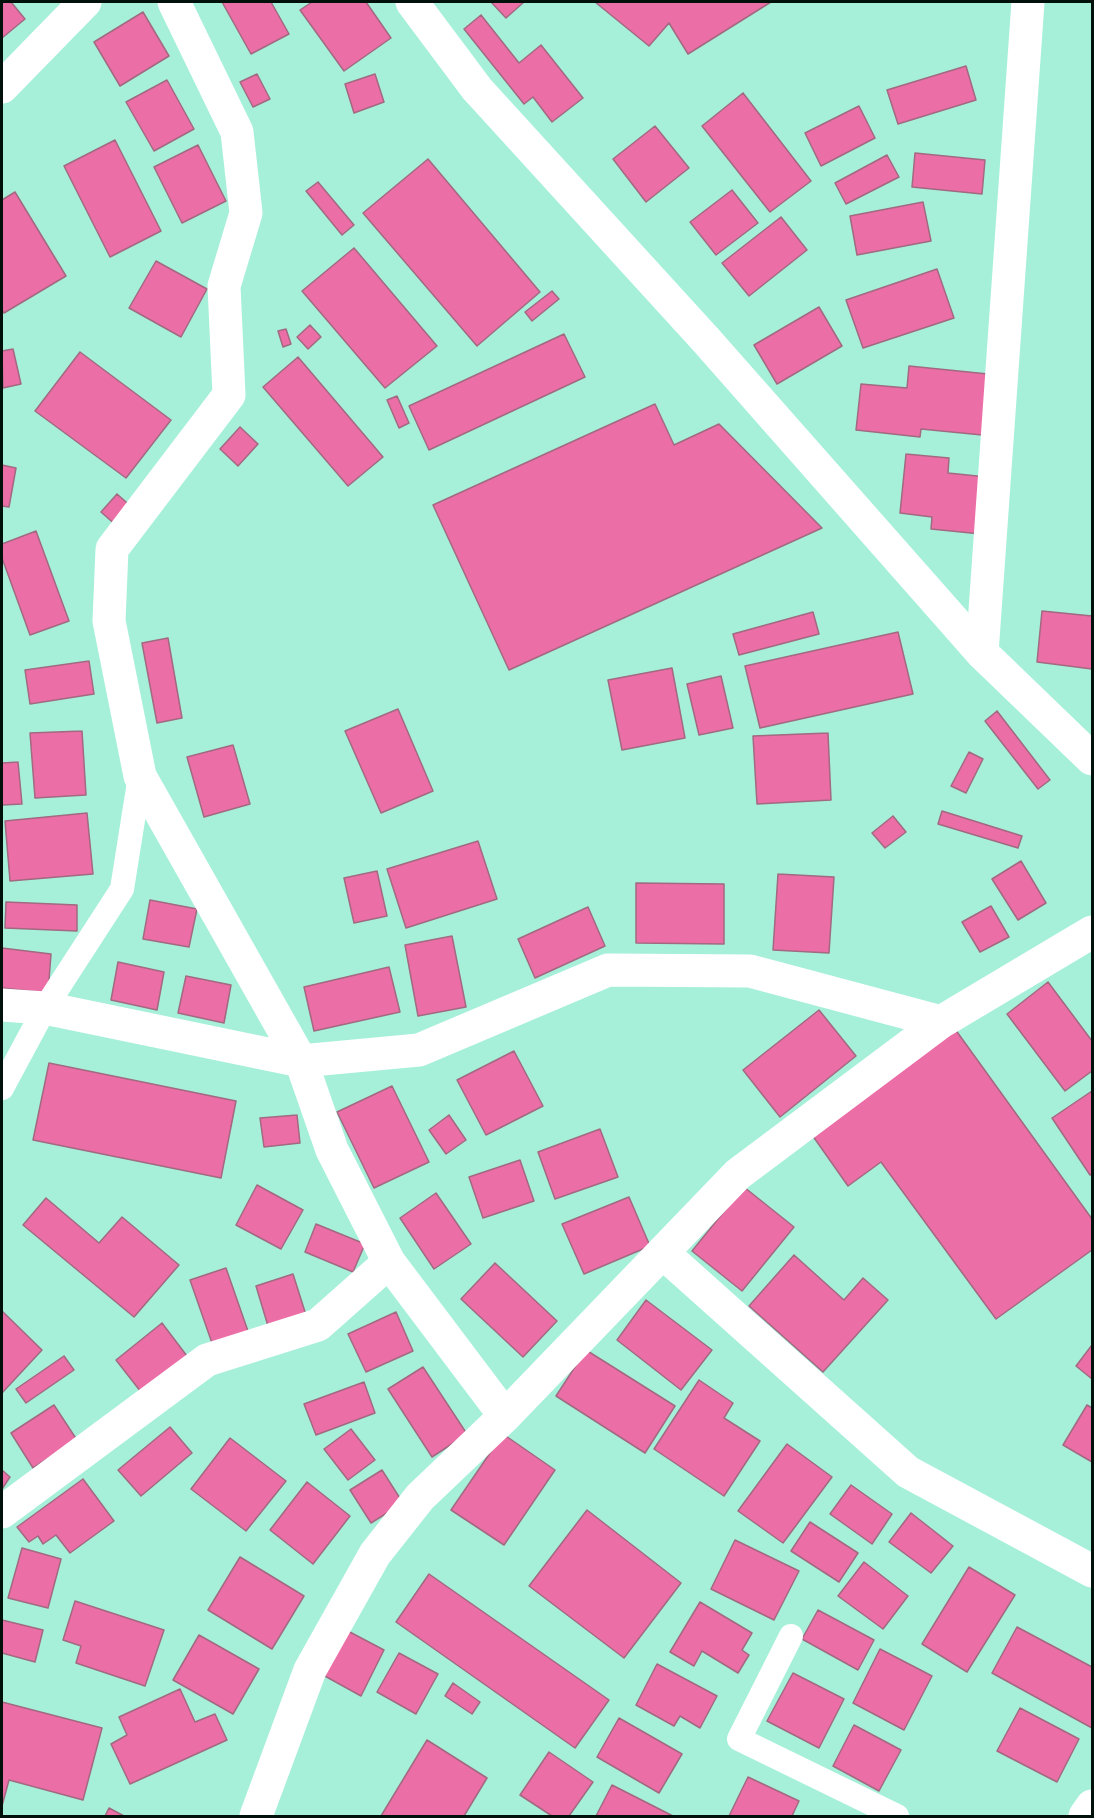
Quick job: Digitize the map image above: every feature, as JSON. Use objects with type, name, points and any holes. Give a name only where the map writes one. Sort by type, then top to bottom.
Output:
[{"type":"street","points":[[2,87],[85,2]]},
{"type":"street","points":[[174,2],[237,132],[246,213],[224,286],[229,395],[112,549],[109,621],[140,776],[301,1061],[332,1150],[389,1262],[505,1416]]},
{"type":"street","points":[[412,2],[477,89],[706,340],[982,653],[1092,759]]},
{"type":"street","points":[[982,653],[1028,2]]},
{"type":"street","points":[[256,1816],[310,1670],[375,1554],[420,1497],[505,1416],[738,1174],[941,1022],[1092,932]]},
{"type":"street","points":[[2,1005],[45,1008],[301,1061],[419,1050],[608,970],[750,971],[941,1022]]},
{"type":"street","points":[[663,1253],[908,1472],[1092,1571]]},
{"type":"street","points":[[2,1512],[207,1360],[318,1324],[389,1262]]},
{"type":"street","points":[[1085,1816],[1092,1806]]},
{"type":"lane","points":[[2,1088],[45,1008],[122,890],[140,776]]},
{"type":"lane","points":[[791,1636],[739,1738],[897,1816]]},
{"type":"building","points":[[2,2],[11,2],[25,19],[2,38]]},
{"type":"building","points":[[222,2],[271,2],[289,34],[251,54]]},
{"type":"building","points":[[312,2],[366,2],[391,38],[344,71],[300,10]]},
{"type":"building","points":[[491,2],[524,2],[506,18]]},
{"type":"building","points":[[595,2],[771,2],[688,54],[669,23],[649,46]]},
{"type":"building","points":[[143,12],[169,56],[120,86],[94,42]]},
{"type":"building","points":[[481,15],[519,63],[541,45],[583,98],[552,122],[533,97],[524,104],[464,29]]},
{"type":"building","points":[[966,66],[976,100],[898,124],[887,90]]},
{"type":"building","points":[[257,74],[270,99],[253,107],[240,82]]},
{"type":"building","points":[[375,74],[384,102],[354,113],[345,84]]},
{"type":"building","points":[[167,80],[194,129],[154,151],[126,102]]},
{"type":"building","points":[[743,93],[811,181],[770,212],[702,126]]},
{"type":"building","points":[[859,106],[875,138],[821,166],[805,133]]},
{"type":"building","points":[[655,126],[689,168],[646,202],[613,159]]},
{"type":"building","points":[[115,140],[161,231],[110,257],[64,166]]},
{"type":"building","points":[[198,145],[226,201],[182,223],[154,167]]},
{"type":"building","points":[[915,153],[985,160],[982,194],[912,187]]},
{"type":"building","points":[[887,155],[899,177],[846,204],[835,183]]},
{"type":"building","points":[[428,159],[540,292],[477,346],[363,213]]},
{"type":"building","points":[[318,182],[354,225],[342,235],[306,191]]},
{"type":"building","points":[[732,190],[758,223],[716,255],[690,222]]},
{"type":"building","points":[[15,192],[66,276],[4,313],[2,310],[2,200]]},
{"type":"building","points":[[923,202],[931,241],[857,255],[850,216]]},
{"type":"building","points":[[781,217],[807,250],[749,296],[722,263]]},
{"type":"building","points":[[354,248],[437,346],[385,388],[302,291]]},
{"type":"building","points":[[156,261],[207,289],[181,337],[129,308]]},
{"type":"building","points":[[937,269],[954,318],[863,348],[846,300]]},
{"type":"building","points":[[552,291],[559,299],[532,321],[525,312]]},
{"type":"building","points":[[819,307],[842,346],[777,384],[754,345]]},
{"type":"building","points":[[310,325],[321,337],[308,349],[297,337]]},
{"type":"building","points":[[286,329],[291,344],[283,347],[278,331]]},
{"type":"building","points":[[564,334],[585,377],[429,450],[409,406]]},
{"type":"building","points":[[13,349],[21,384],[3,388],[2,351]]},
{"type":"building","points":[[80,352],[171,420],[126,478],[35,411]]},
{"type":"building","points":[[298,357],[383,457],[348,486],[263,387]]},
{"type":"building","points":[[909,366],[988,374],[982,435],[921,429],[920,437],[856,430],[861,384],[907,388]]},
{"type":"building","points":[[397,396],[409,423],[399,428],[387,400]]},
{"type":"building","points":[[655,404],[674,445],[719,424],[822,528],[509,670],[433,505]]},
{"type":"building","points":[[240,427],[258,444],[238,466],[220,449]]},
{"type":"building","points":[[906,454],[949,458],[948,473],[987,477],[981,534],[931,529],[932,517],[900,513]]},
{"type":"building","points":[[2,465],[16,468],[9,507],[2,506]]},
{"type":"building","points":[[117,494],[134,509],[118,527],[101,512]]},
{"type":"building","points":[[36,531],[69,621],[30,635],[2,558],[2,544]]},
{"type":"building","points":[[1042,611],[1092,616],[1092,669],[1037,662]]},
{"type":"building","points":[[813,612],[819,634],[739,655],[733,634]]},
{"type":"building","points":[[898,632],[913,694],[760,728],[745,666]]},
{"type":"building","points":[[168,638],[182,718],[157,723],[142,643]]},
{"type":"building","points":[[89,661],[94,694],[30,704],[25,670]]},
{"type":"building","points":[[672,668],[685,738],[622,750],[608,680]]},
{"type":"building","points":[[721,676],[733,728],[699,735],[687,684]]},
{"type":"building","points":[[398,709],[433,791],[381,813],[345,731]]},
{"type":"building","points":[[997,711],[1050,780],[1038,789],[985,721]]},
{"type":"building","points":[[82,731],[86,795],[35,798],[30,733]]},
{"type":"building","points":[[828,733],[831,800],[757,804],[753,736]]},
{"type":"building","points":[[233,745],[250,804],[204,817],[187,757]]},
{"type":"building","points":[[969,752],[983,759],[966,793],[951,786]]},
{"type":"building","points":[[18,762],[22,804],[2,805],[2,763]]},
{"type":"building","points":[[942,811],[1022,836],[1018,848],[938,824]]},
{"type":"building","points":[[87,813],[93,874],[10,881],[5,821]]},
{"type":"building","points":[[893,816],[906,832],[885,848],[872,833]]},
{"type":"building","points":[[478,841],[497,899],[406,928],[387,869]]},
{"type":"building","points":[[1021,861],[1046,903],[1018,920],[992,879]]},
{"type":"building","points":[[377,871],[387,916],[354,923],[344,878]]},
{"type":"building","points":[[778,874],[834,877],[829,953],[773,950]]},
{"type":"building","points":[[636,883],[724,884],[724,944],[636,943]]},
{"type":"building","points":[[150,900],[197,909],[189,947],[143,939]]},
{"type":"building","points":[[6,902],[77,905],[77,931],[5,928]]},
{"type":"building","points":[[991,906],[1009,937],[980,952],[962,922]]},
{"type":"building","points":[[588,907],[605,946],[535,978],[518,939]]},
{"type":"building","points":[[452,936],[466,1007],[418,1016],[405,945]]},
{"type":"building","points":[[2,948],[51,954],[48,993],[2,988]]},
{"type":"building","points":[[118,962],[164,972],[157,1010],[111,1000]]},
{"type":"building","points":[[389,967],[400,1012],[314,1031],[304,987]]},
{"type":"building","points":[[186,976],[231,985],[224,1023],[178,1013]]},
{"type":"building","points":[[1048,982],[1092,1041],[1092,1071],[1065,1091],[1007,1014]]},
{"type":"building","points":[[819,1010],[856,1056],[780,1117],[743,1070]]},
{"type":"building","points":[[955,1029],[1092,1219],[1092,1250],[996,1319],[881,1162],[848,1186],[810,1132]]},
{"type":"building","points":[[514,1051],[543,1106],[486,1135],[457,1080]]},
{"type":"building","points":[[49,1063],[236,1101],[221,1178],[33,1140]]},
{"type":"building","points":[[392,1086],[429,1162],[374,1188],[337,1112]]},
{"type":"building","points":[[1092,1091],[1092,1174],[1090,1175],[1052,1118]]},
{"type":"building","points":[[297,1115],[300,1143],[264,1147],[260,1118]]},
{"type":"building","points":[[449,1115],[466,1140],[446,1154],[429,1130]]},
{"type":"building","points":[[600,1129],[618,1177],[555,1199],[538,1152]]},
{"type":"building","points":[[520,1160],[534,1201],[483,1218],[469,1177]]},
{"type":"building","points":[[257,1185],[303,1210],[281,1249],[236,1225]]},
{"type":"building","points":[[744,1187],[794,1227],[742,1291],[692,1251]]},
{"type":"building","points":[[436,1193],[471,1244],[434,1269],[400,1218]]},
{"type":"building","points":[[629,1197],[650,1246],[584,1274],[562,1224]]},
{"type":"building","points":[[46,1198],[99,1243],[122,1217],[179,1265],[134,1317],[23,1225]]},
{"type":"building","points":[[316,1224],[365,1244],[353,1272],[305,1252]]},
{"type":"building","points":[[794,1255],[844,1300],[863,1278],[888,1300],[823,1372],[749,1306]]},
{"type":"building","points":[[495,1263],[557,1321],[523,1357],[461,1299]]},
{"type":"building","points":[[226,1268],[249,1334],[213,1346],[190,1280]]},
{"type":"building","points":[[293,1274],[306,1315],[268,1326],[256,1286]]},
{"type":"building","points":[[646,1300],[712,1350],[681,1390],[617,1340]]},
{"type":"building","points":[[2,1311],[42,1350],[2,1393]]},
{"type":"building","points":[[396,1312],[413,1351],[366,1372],[348,1334]]},
{"type":"building","points":[[162,1323],[187,1356],[141,1392],[116,1360]]},
{"type":"building","points":[[1092,1345],[1092,1379],[1076,1366]]},
{"type":"building","points":[[586,1350],[675,1406],[645,1453],[556,1396]]},
{"type":"building","points":[[64,1356],[74,1370],[26,1403],[16,1389]]},
{"type":"building","points":[[423,1367],[467,1434],[432,1457],[388,1389]]},
{"type":"building","points":[[699,1380],[733,1403],[724,1418],[760,1441],[724,1496],[654,1449]]},
{"type":"building","points":[[364,1382],[375,1413],[316,1435],[304,1404]]},
{"type":"building","points":[[54,1405],[77,1440],[33,1468],[11,1433]]},
{"type":"building","points":[[1087,1405],[1092,1408],[1092,1462],[1063,1445]]},
{"type":"building","points":[[170,1427],[192,1453],[141,1496],[118,1470]]},
{"type":"building","points":[[351,1429],[375,1460],[348,1480],[324,1449]]},
{"type":"building","points":[[503,1434],[555,1470],[504,1545],[451,1510]]},
{"type":"building","points":[[230,1438],[286,1481],[246,1531],[191,1489]]},
{"type":"building","points":[[787,1444],[832,1477],[783,1543],[738,1511]]},
{"type":"building","points":[[2,1470],[10,1477],[2,1489]]},
{"type":"building","points":[[382,1470],[403,1503],[371,1523],[350,1490]]},
{"type":"building","points":[[83,1479],[114,1521],[70,1553],[56,1535],[43,1544],[38,1536],[29,1542],[17,1527]]},
{"type":"building","points":[[307,1482],[350,1516],[313,1564],[270,1530]]},
{"type":"building","points":[[851,1485],[892,1514],[872,1544],[830,1514]]},
{"type":"building","points":[[587,1510],[681,1583],[624,1658],[529,1586]]},
{"type":"building","points":[[911,1513],[953,1546],[931,1573],[889,1542]]},
{"type":"building","points":[[810,1522],[858,1553],[839,1582],[791,1551]]},
{"type":"building","points":[[735,1540],[799,1571],[774,1620],[711,1589]]},
{"type":"building","points":[[22,1548],[61,1559],[48,1608],[8,1598]]},
{"type":"building","points":[[240,1557],[304,1596],[272,1649],[208,1610]]},
{"type":"building","points":[[864,1562],[908,1596],[883,1629],[838,1596]]},
{"type":"building","points":[[969,1567],[1015,1595],[967,1672],[922,1644]]},
{"type":"building","points":[[429,1574],[609,1700],[575,1748],[396,1622]]},
{"type":"building","points":[[75,1601],[164,1630],[145,1686],[76,1663],[81,1646],[63,1640]]},
{"type":"building","points":[[700,1602],[752,1633],[742,1650],[749,1655],[738,1673],[702,1651],[694,1666],[670,1652]]},
{"type":"building","points":[[818,1610],[874,1640],[858,1670],[802,1639]]},
{"type":"building","points":[[2,1620],[43,1630],[35,1662],[2,1653]]},
{"type":"building","points":[[1017,1627],[1092,1667],[1092,1728],[992,1673]]},
{"type":"building","points":[[346,1630],[384,1650],[361,1696],[323,1675]]},
{"type":"building","points":[[199,1635],[259,1669],[233,1714],[173,1680]]},
{"type":"building","points":[[880,1649],[932,1676],[904,1730],[853,1703]]},
{"type":"building","points":[[399,1653],[438,1674],[416,1714],[377,1692]]},
{"type":"building","points":[[657,1664],[717,1696],[700,1728],[680,1716],[674,1726],[636,1705]]},
{"type":"building","points":[[793,1673],[844,1699],[819,1748],[767,1721]]},
{"type":"building","points":[[453,1683],[480,1702],[472,1714],[445,1696]]},
{"type":"building","points":[[180,1689],[195,1722],[215,1714],[227,1740],[130,1784],[111,1744],[127,1735],[119,1717]]},
{"type":"building","points":[[2,1702],[102,1728],[83,1800],[9,1780],[2,1806]]},
{"type":"building","points":[[1020,1708],[1079,1739],[1057,1782],[997,1751]]},
{"type":"building","points":[[619,1718],[682,1754],[659,1793],[597,1757]]},
{"type":"building","points":[[854,1725],[901,1750],[879,1791],[833,1766]]},
{"type":"building","points":[[427,1740],[487,1778],[464,1816],[381,1816]]},
{"type":"building","points":[[549,1752],[593,1782],[569,1816],[552,1816],[520,1795]]},
{"type":"building","points":[[748,1777],[799,1801],[792,1816],[729,1816]]},
{"type":"building","points":[[612,1785],[673,1816],[596,1816]]},
{"type":"building","points":[[109,1808],[124,1816],[105,1816]]}]
